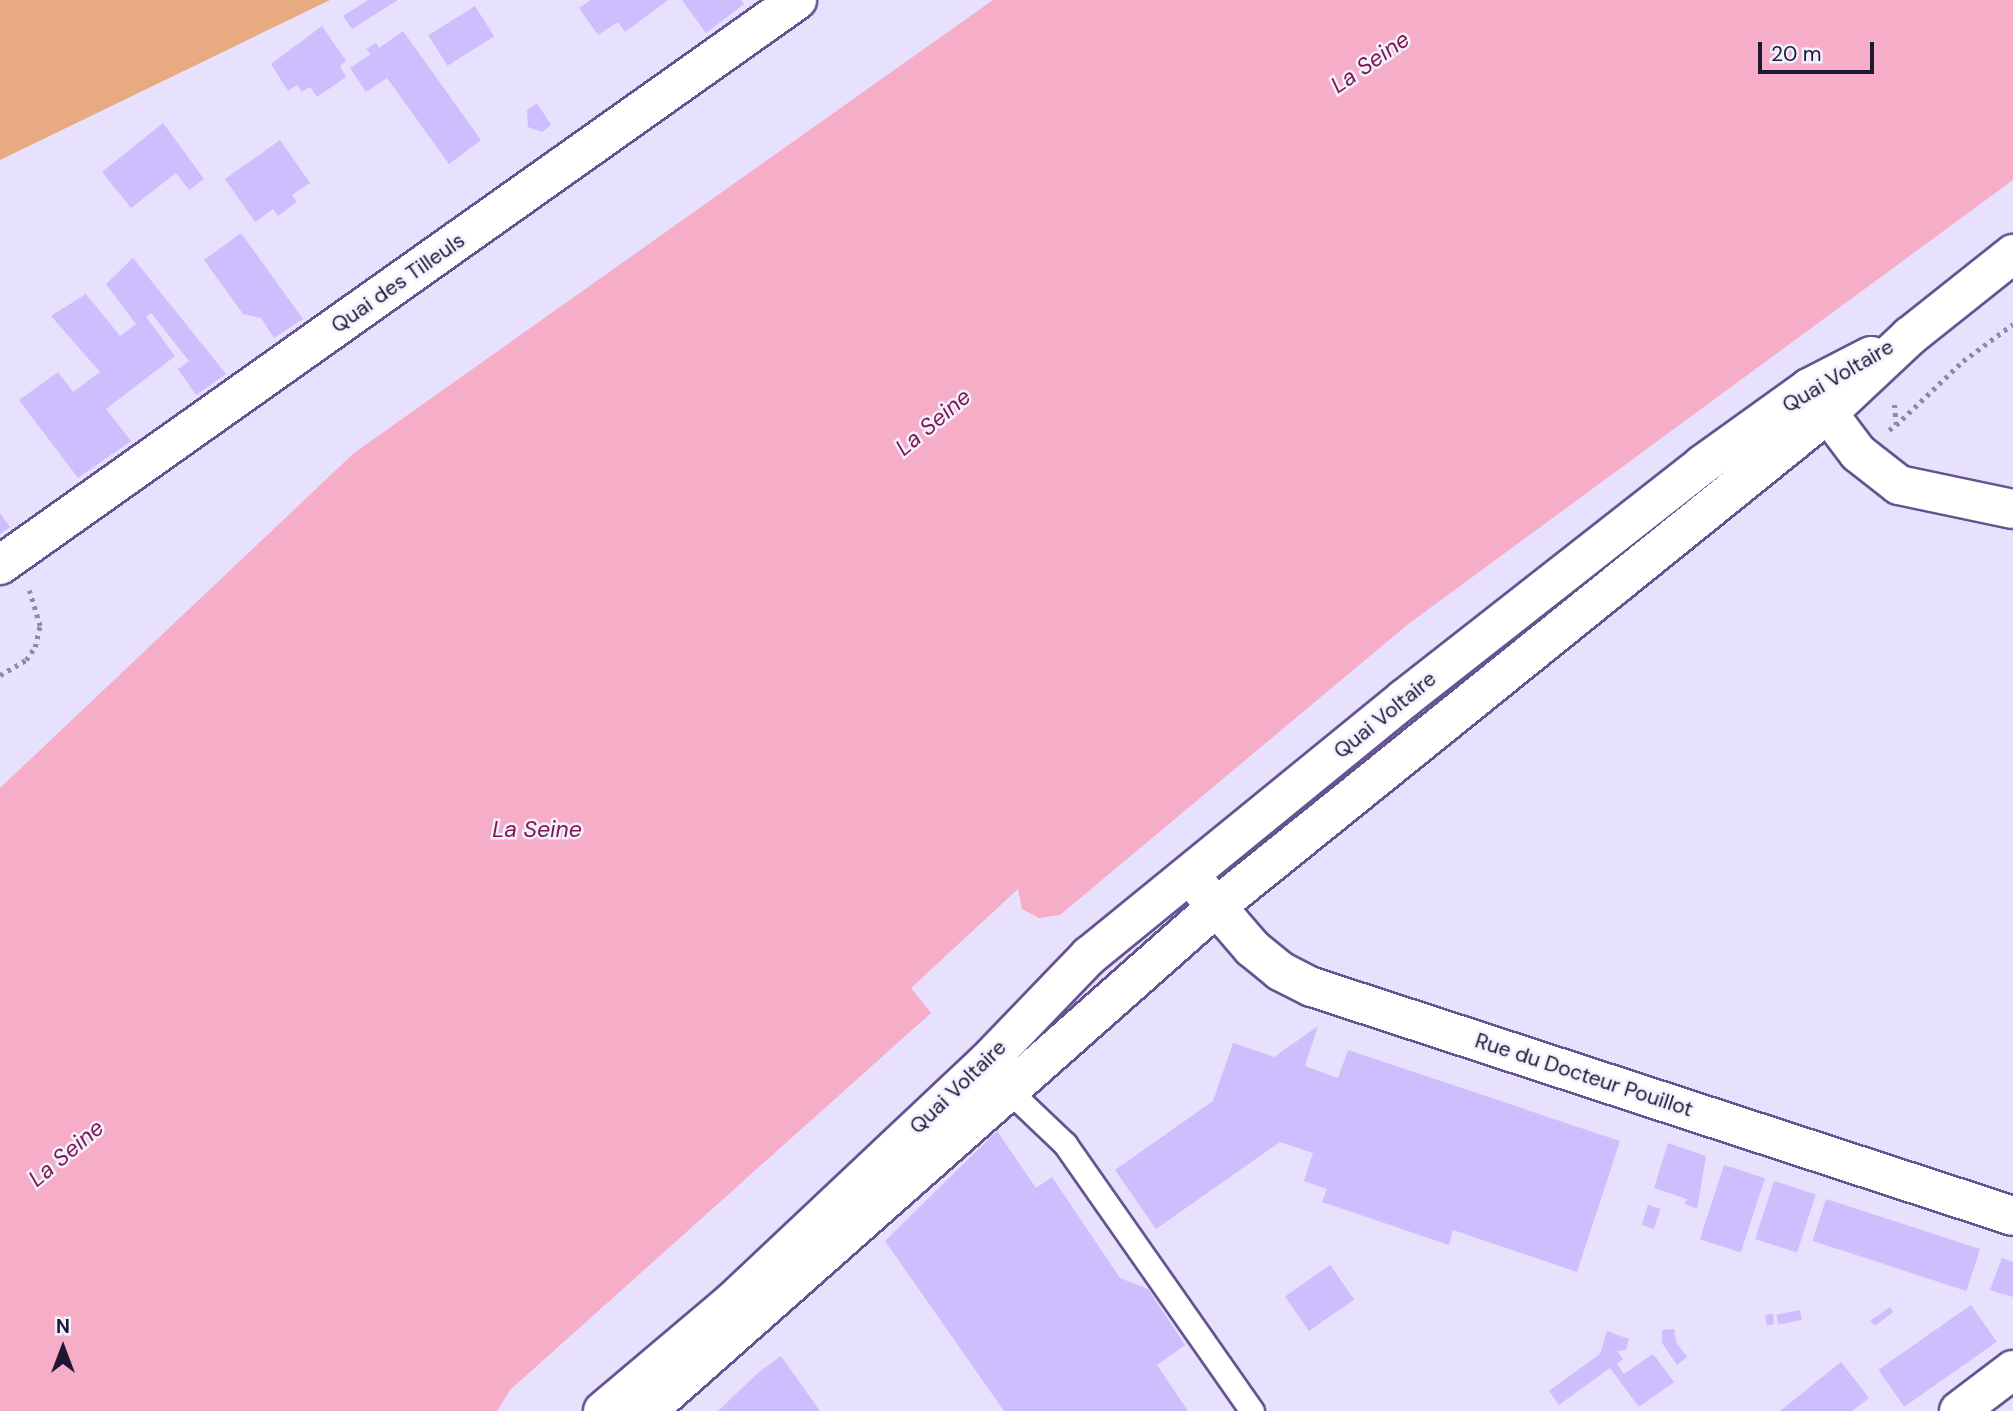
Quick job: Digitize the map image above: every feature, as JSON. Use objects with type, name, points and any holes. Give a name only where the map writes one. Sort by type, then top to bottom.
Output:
[{"type":"street","name":"Quai des Tilleuls","points":[[0,565],[797,0]]},
{"type":"street","name":"Quai Voltaire","points":[[603,1411],[996,1076],[1216,907],[1818,401],[1910,336],[2013,254]]},
{"type":"street","name":"Quai Voltaire","points":[[648,1411],[996,1076],[1089,956],[1191,877],[1404,699],[1702,465],[1818,401]]},
{"type":"street","points":[[1818,401],[1858,453],[1899,485],[2013,509]]},
{"type":"street","name":"Rue du Docteur Pouillot","points":[[1191,877],[1216,907],[1280,971],[1312,986],[2013,1216]]},
{"type":"street","points":[[1959,1411],[2013,1370]]},
{"type":"lane","points":[[996,1076],[1065,1144],[1252,1411]]},
{"type":"path","points":[[1896,425],[1963,361],[2013,324]]},
{"type":"shaded area","points":[[0,0],[330,0],[0,160]]},
{"type":"water","name":"La Seine","points":[[993,0],[2013,0],[2013,180],[1407,625],[1060,915],[1039,918],[1022,909],[1018,889],[911,988],[931,1013],[510,1390],[497,1411],[0,1411],[0,788],[354,453]]},
{"type":"building","points":[[368,0],[398,0],[352,29],[343,16]]},
{"type":"building","points":[[591,0],[668,0],[625,32],[618,22],[598,35],[579,8]]},
{"type":"building","points":[[682,0],[741,0],[744,4],[706,33]]},
{"type":"building","points":[[475,6],[494,37],[447,66],[428,35]]},
{"type":"building","points":[[322,26],[346,61],[340,66],[346,77],[317,97],[310,87],[302,92],[297,85],[288,91],[271,64]]},
{"type":"building","points":[[403,31],[481,140],[449,164],[387,78],[366,92],[350,68],[371,54],[366,49],[376,43],[379,48]]},
{"type":"building","points":[[537,103],[551,125],[542,132],[528,127],[527,110]]},
{"type":"building","points":[[163,123],[204,179],[189,190],[176,173],[131,208],[102,172]]},
{"type":"building","points":[[280,140],[310,183],[292,195],[297,202],[278,216],[273,209],[255,222],[225,179]]},
{"type":"building","points":[[241,233],[303,319],[274,338],[261,318],[243,314],[204,260]]},
{"type":"building","points":[[133,258],[226,374],[196,395],[178,369],[189,361],[151,313],[146,317],[175,356],[106,409],[131,441],[78,478],[19,400],[58,372],[73,392],[100,372],[51,316],[86,294],[120,336],[136,324],[106,284]]},
{"type":"building","points":[[0,513],[10,527],[0,534]]},
{"type":"building","points":[[1318,1026],[1305,1066],[1338,1078],[1348,1050],[1620,1141],[1577,1272],[1453,1230],[1449,1245],[1322,1202],[1327,1189],[1304,1181],[1313,1153],[1280,1142],[1156,1229],[1115,1170],[1213,1101],[1233,1043],[1274,1057]]},
{"type":"building","points":[[997,1131],[1036,1188],[1052,1177],[1120,1278],[1148,1289],[1185,1345],[1157,1365],[1188,1411],[1004,1411],[885,1241]]},
{"type":"building","points":[[1668,1143],[1706,1156],[1697,1209],[1685,1204],[1687,1199],[1654,1188]]},
{"type":"building","points":[[1724,1165],[1765,1178],[1741,1252],[1700,1239]]},
{"type":"building","points":[[1774,1181],[1816,1195],[1797,1253],[1755,1239]]},
{"type":"building","points":[[1826,1199],[1980,1249],[1966,1291],[1812,1241]]},
{"type":"building","points":[[1648,1205],[1660,1209],[1654,1229],[1642,1225]]},
{"type":"building","points":[[2002,1258],[2013,1262],[2013,1297],[1990,1290]]},
{"type":"building","points":[[1330,1265],[1354,1299],[1309,1331],[1285,1297]]},
{"type":"building","points":[[1971,1305],[1997,1342],[1904,1407],[1878,1370]]},
{"type":"building","points":[[1890,1307],[1893,1312],[1875,1326],[1870,1321]]},
{"type":"building","points":[[1800,1310],[1802,1320],[1778,1324],[1776,1315]]},
{"type":"building","points":[[1773,1314],[1774,1324],[1767,1326],[1765,1315]]},
{"type":"building","points":[[1674,1329],[1676,1342],[1687,1357],[1677,1365],[1662,1343],[1662,1330]]},
{"type":"building","points":[[1607,1331],[1629,1339],[1626,1350],[1617,1351],[1623,1359],[1617,1364],[1624,1374],[1653,1354],[1674,1382],[1639,1407],[1610,1368],[1559,1405],[1549,1391],[1600,1354]]},
{"type":"building","points":[[781,1356],[820,1411],[718,1411],[759,1372]]},
{"type":"building","points":[[1841,1362],[1869,1398],[1852,1411],[1780,1411]]}]
